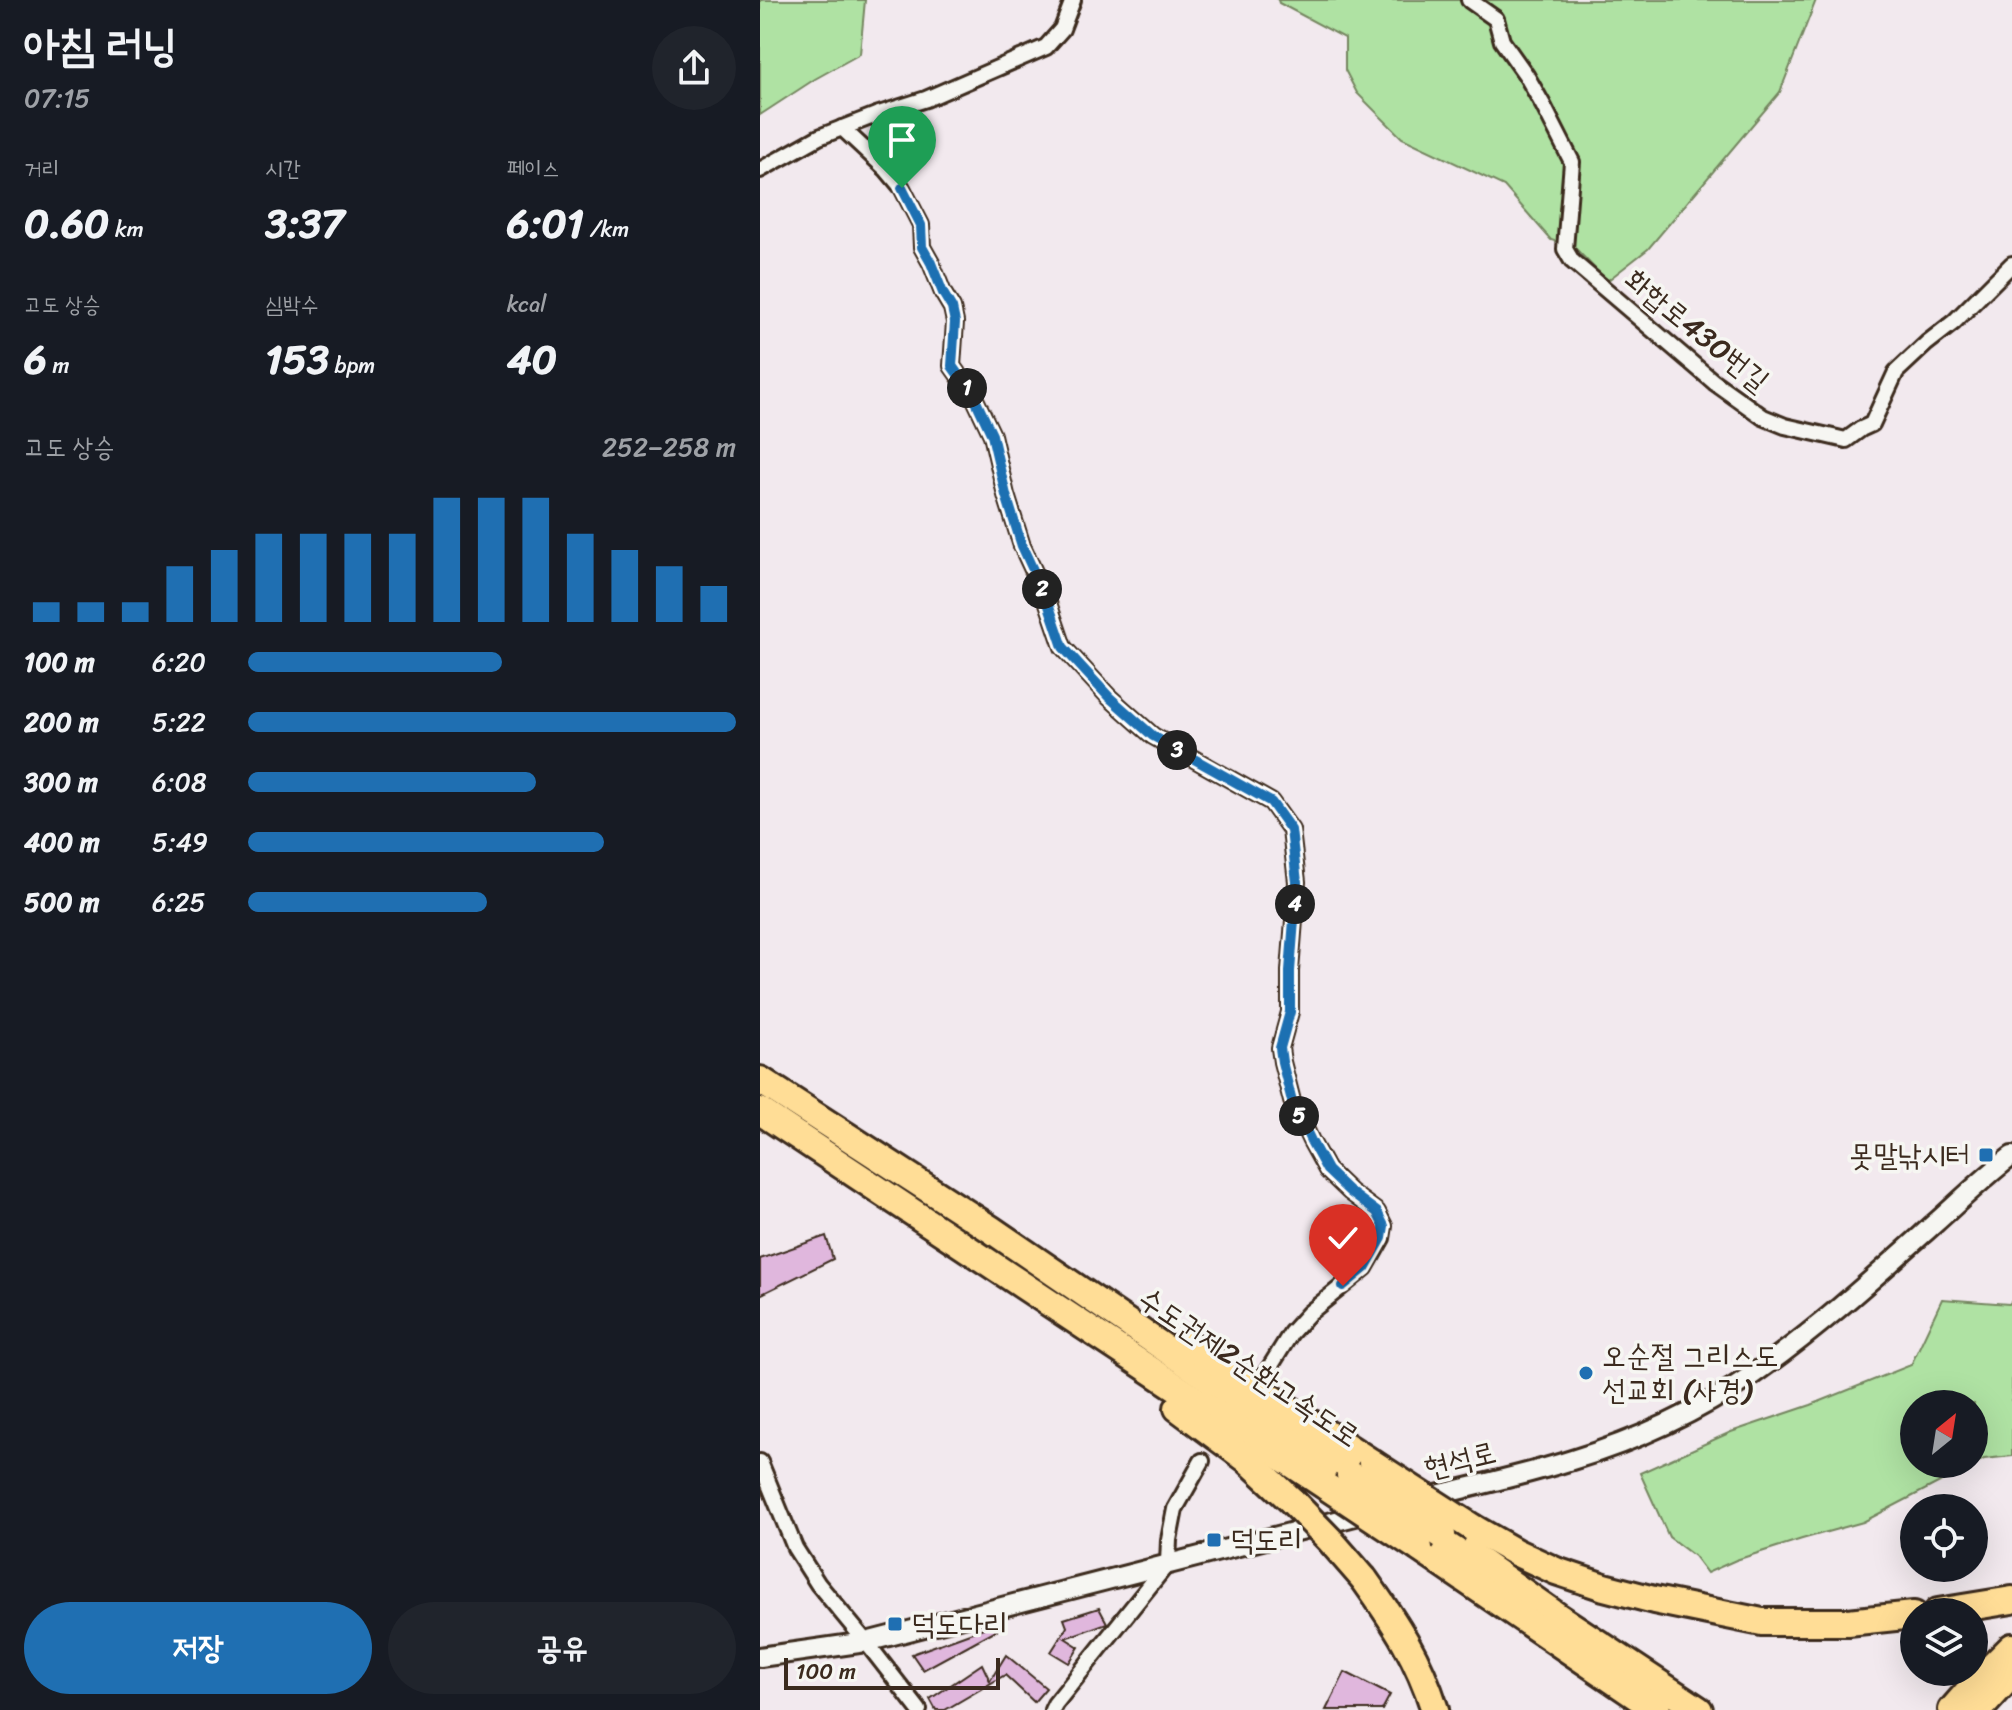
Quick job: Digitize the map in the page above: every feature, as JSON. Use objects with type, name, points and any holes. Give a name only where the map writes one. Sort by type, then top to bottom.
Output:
[{"type":"highway","points":[[760,1080],[992,1230],[1168,1332],[1350,1475],[1473,1528],[1542,1564],[1604,1587],[1654,1600],[1762,1622],[1848,1622],[1900,1616]]},
{"type":"highway","name":"수도권제2순환고속도로","points":[[760,1111],[824,1154],[1350,1475],[1699,1710]]},
{"type":"highway","points":[[824,1154],[1248,1460],[1293,1502],[1364,1579],[1412,1652],[1435,1710]]},
{"type":"highway","name":"수도권제2순환고속도로","points":[[1350,1475],[1419,1548],[1657,1710]]},
{"type":"highway","points":[[1988,1604],[2012,1600]]},
{"type":"highway","points":[[1952,1710],[2012,1647]]},
{"type":"highway","points":[[1979,1710],[2012,1674]]},
{"type":"street","points":[[760,170],[819,137],[926,99],[1046,47],[1062,29],[1073,0]]},
{"type":"street","name":"화합로430번길","points":[[1469,0],[1496,19],[1502,41],[1532,85],[1572,162],[1565,249],[1572,261],[1714,382],[1763,417],[1820,436],[1846,440],[1872,424],[1896,372],[1954,322],[2012,264]]},
{"type":"street","points":[[842,128],[902,188],[921,225],[922,247],[952,308],[955,322],[952,366],[974,397],[992,435],[1022,546],[1047,600],[1063,647],[1109,697],[1153,736],[1271,802],[1291,830],[1297,882],[1290,1012],[1280,1048],[1282,1062],[1292,1101],[1327,1170],[1377,1212],[1384,1226],[1382,1238],[1365,1268],[1309,1313],[1291,1333],[1265,1375]]},
{"type":"street","name":"현석로","points":[[760,1657],[866,1642],[1571,1461],[1613,1446],[1673,1420],[1721,1394],[1781,1354],[1873,1279],[2012,1156]]},
{"type":"street","points":[[1052,1710],[1168,1563],[1175,1509],[1202,1461]]},
{"type":"street","points":[[760,1462],[795,1548],[818,1584],[919,1710]]},
{"type":"green space","points":[[760,0],[865,0],[860,54],[760,115]]},
{"type":"green space","points":[[1278,0],[1816,0],[1780,92],[1648,249],[1607,281],[1574,247],[1551,240],[1504,186],[1402,138],[1357,93],[1345,70],[1345,38]]},
{"type":"green space","points":[[1942,1299],[2009,1304],[2012,1301],[2012,1456],[1988,1459],[1988,1390],[1900,1390],[1900,1478],[1948,1478],[1917,1494],[1900,1494],[1900,1503],[1863,1522],[1736,1560],[1707,1573],[1694,1556],[1669,1537],[1640,1473],[1731,1432],[1811,1405],[1911,1365]]},
{"type":"building","points":[[826,1236],[833,1259],[760,1295],[760,1259]]},
{"type":"building","points":[[1099,1608],[1107,1623],[1065,1638],[1079,1647],[1069,1663],[1051,1652],[1067,1627],[1064,1619]]},
{"type":"building","points":[[997,1623],[1000,1628],[923,1670],[912,1654]]},
{"type":"building","points":[[1006,1655],[1046,1688],[1034,1702],[1005,1675],[945,1710],[936,1710],[930,1699],[982,1664],[990,1681]]},
{"type":"building","points":[[1345,1672],[1390,1695],[1382,1710],[1326,1710]]},
{"type":"place","name":"못말낚시터","points":[[1986,1155]]},
{"type":"place","name":"오순절 그리스도 선교회 (사경)","points":[[1586,1373]]},
{"type":"place","name":"덕도리","points":[[1214,1540]]},
{"type":"place","name":"덕도다리","points":[[895,1624]]},
{"type":"route","points":[[902,188],[921,225],[922,247],[952,308],[955,322],[952,366],[974,397],[992,435],[1022,546],[1047,600],[1063,647],[1109,697],[1153,736],[1271,802],[1291,830],[1297,882],[1290,1012],[1280,1048],[1282,1062],[1292,1101],[1327,1170],[1377,1212],[1384,1226],[1382,1238],[1365,1268],[1343,1286]]}]
